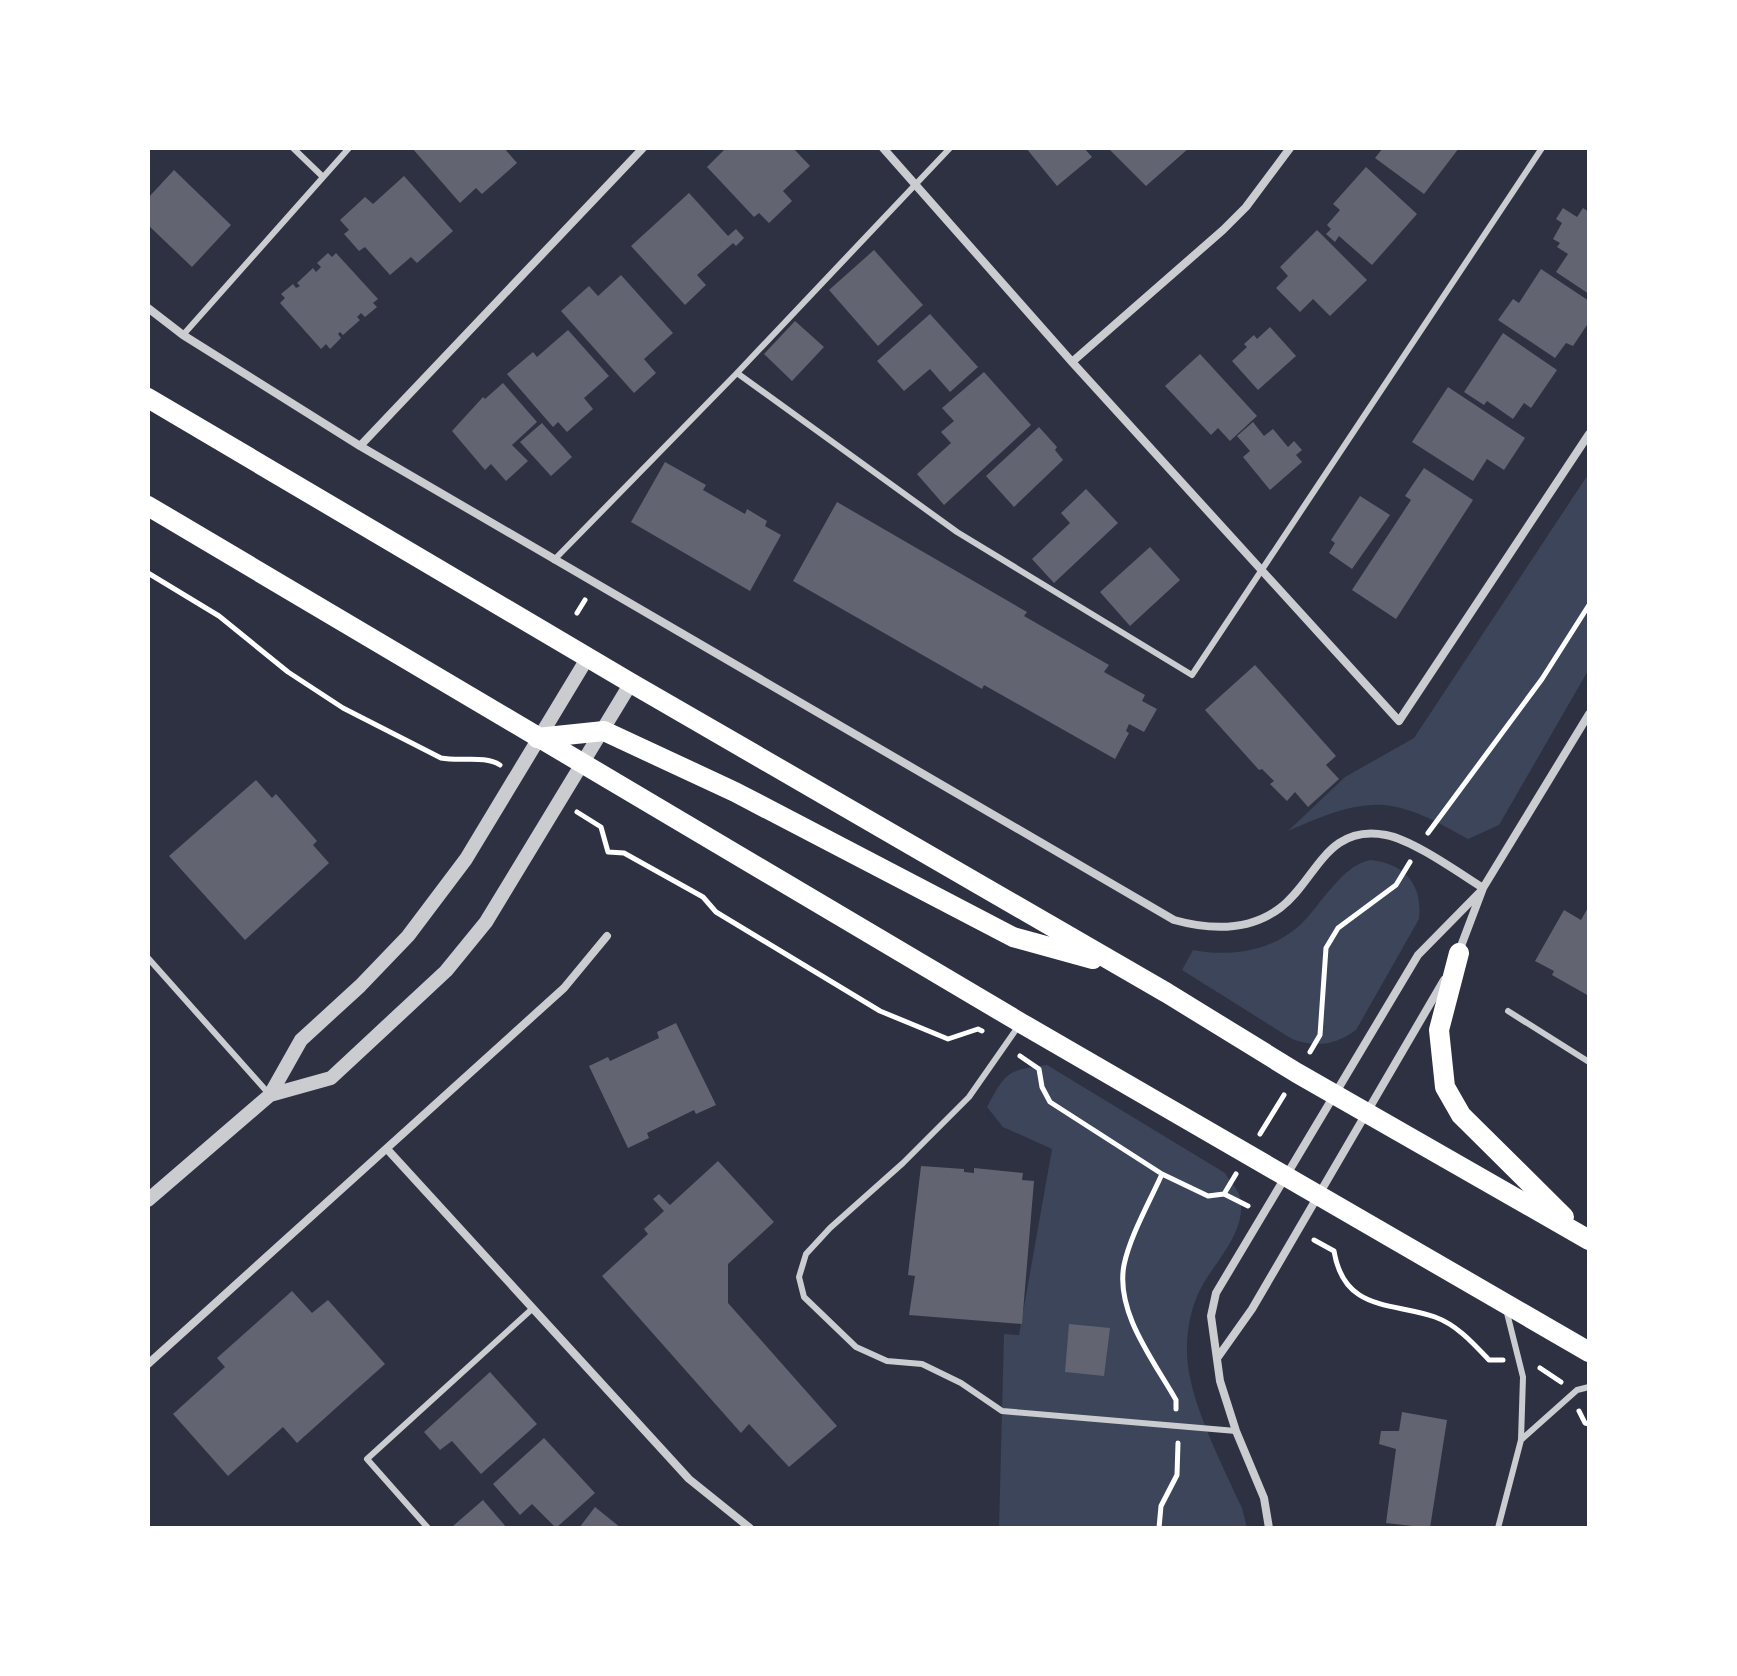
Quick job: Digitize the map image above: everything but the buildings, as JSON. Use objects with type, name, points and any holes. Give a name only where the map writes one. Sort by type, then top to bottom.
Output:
[{"type":"main road","points":[[148,398],[631,683],[1122,967],[1297,1073],[1586,1239]]},
{"type":"main road","points":[[148,506],[537,738],[585,762],[1021,1023],[1589,1352]]},
{"type":"main road","points":[[537,738],[604,731],[735,792],[1013,937],[1122,967]]},
{"type":"main road","points":[[1459,953],[1439,1030],[1445,1087],[1461,1115],[1586,1239]]},
{"type":"street","points":[[360,446],[643,148]]},
{"type":"street","points":[[883,148],[1072,362],[1399,721],[1589,434]]},
{"type":"street","points":[[1072,362],[1223,230],[1246,207],[1290,148]]},
{"type":"street","points":[[148,308],[183,335],[360,446],[1174,920],[1203,928],[1236,927],[1259,921],[1282,907],[1298,891],[1322,857],[1344,841],[1364,834],[1387,835],[1483,888]]},
{"type":"street","points":[[148,1200],[270,1095],[301,1040],[408,936],[466,859],[588,657]]},
{"type":"street","points":[[270,1095],[331,1078],[446,971],[486,922],[631,683]]},
{"type":"street","points":[[1218,1357],[1252,1309],[1367,1113],[1459,953],[1483,888],[1589,714]]},
{"type":"street","points":[[1269,1528],[1264,1498],[1236,1431],[1220,1381],[1211,1316],[1216,1293],[1418,955],[1483,888]]},
{"type":"street","points":[[148,1364],[564,988],[607,936]]},
{"type":"street","points":[[387,1149],[689,1479],[750,1528]]},
{"type":"lane","points":[[293,148],[322,176]]},
{"type":"lane","points":[[183,335],[349,148]]},
{"type":"lane","points":[[554,560],[950,148]]},
{"type":"lane","points":[[737,373],[957,532],[1192,675],[1542,148]]},
{"type":"lane","points":[[148,958],[270,1095]]},
{"type":"lane","points":[[1508,1011],[1589,1062]]},
{"type":"lane","points":[[1021,1023],[969,1097],[806,1254],[799,1277],[804,1297],[856,1347],[887,1361],[922,1364],[961,1383],[1002,1411],[1236,1431]]},
{"type":"lane","points":[[1498,1528],[1521,1440],[1523,1377],[1505,1304]]},
{"type":"lane","points":[[428,1528],[367,1459],[532,1309]]},
{"type":"lane","points":[[1521,1440],[1577,1390],[1589,1387]]},
{"type":"path","points":[[148,573],[219,616],[288,672],[343,708],[441,758],[458,761],[490,758]]},
{"type":"path","points":[[577,613],[586,599]]},
{"type":"path","points":[[1432,826],[1542,679],[1589,605]]},
{"type":"path","points":[[601,827],[608,852],[624,853],[703,897],[716,912],[880,1011],[948,1039],[978,1029]]},
{"type":"path","points":[[1039,1069],[1042,1087],[1050,1102],[1162,1174],[1208,1196],[1224,1194],[1320,1035],[1326,948],[1338,928],[1396,885],[1405,871]]},
{"type":"path","points":[[1162,1174],[1124,1264],[1123,1285],[1129,1312],[1176,1400]]},
{"type":"path","points":[[1334,1251],[1340,1271],[1352,1288],[1367,1301],[1435,1317],[1462,1333],[1489,1360],[1511,1360]]},
{"type":"path","points":[[1541,1368],[1561,1381]]},
{"type":"path","points":[[1576,1407],[1585,1423],[1589,1424]]},
{"type":"path","points":[[1159,1528],[1161,1506],[1177,1475],[1178,1451]]},
{"type":"shaded area","points":[[1589,473],[1589,669],[1499,825],[1468,839],[1416,813],[1394,806],[1371,805],[1334,813],[1288,831],[1345,777],[1414,738]]},
{"type":"shaded area","points":[[1370,860],[1393,866],[1409,878],[1418,896],[1419,919],[1356,1030],[1348,1035],[1318,1044],[1292,1039],[1182,970],[1193,950],[1221,953],[1249,950],[1287,935],[1303,922],[1346,873]]},
{"type":"shaded area","points":[[1047,1065],[1225,1173],[1239,1194],[1241,1207],[1236,1231],[1198,1295],[1191,1316],[1187,1347],[1188,1366],[1198,1407],[1242,1508],[1247,1528],[999,1528],[1004,1334],[1019,1335],[1052,1149],[1003,1127],[987,1107],[1009,1075]]}]
